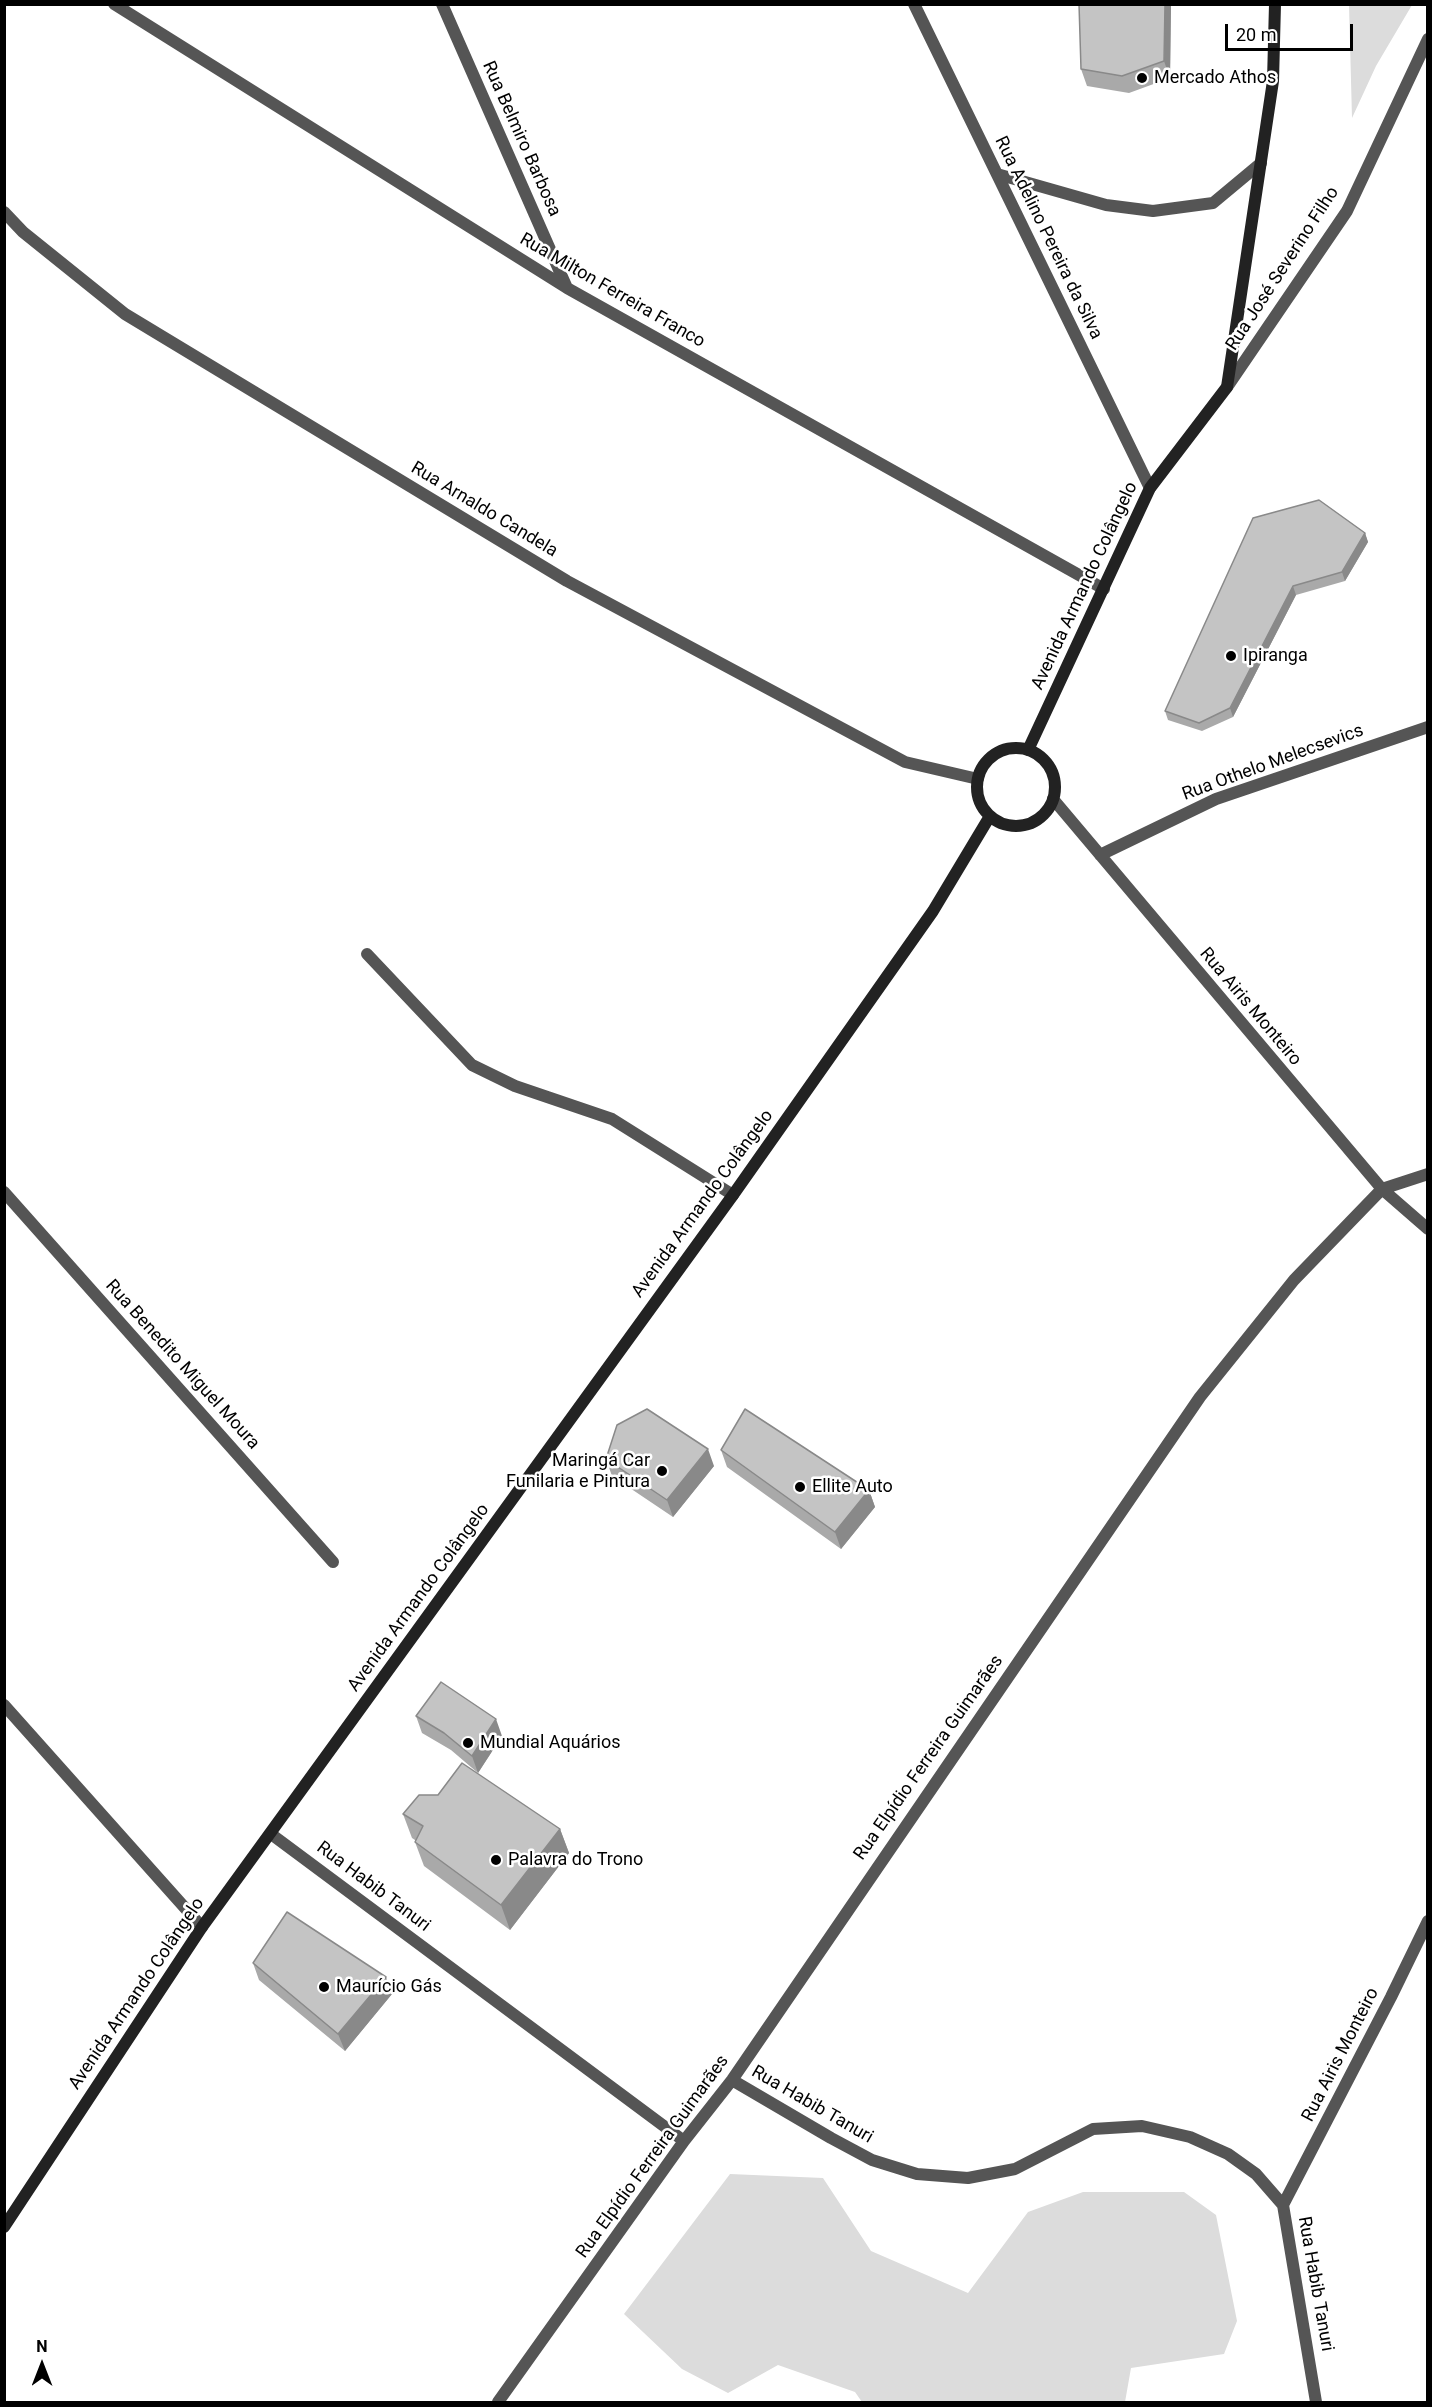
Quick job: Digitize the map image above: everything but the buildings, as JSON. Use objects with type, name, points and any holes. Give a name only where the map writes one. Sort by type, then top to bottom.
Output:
[{"type":"street","name":"Rua Milton Ferreira Franco","points":[[114,4],[567,288],[1104,589]]},
{"type":"street","name":"Rua Belmiro Barbosa","points":[[442,4],[567,288]]},
{"type":"street","name":"Rua Adelino Pereira da Silva","points":[[914,4],[1150,488]]},
{"type":"street","points":[[1227,387],[1273,81],[1275,4]]},
{"type":"street","name":"Rua José Severino Filho","points":[[1227,387],[1347,211],[1428,39]]},
{"type":"street","points":[[997,174],[1106,205],[1154,211],[1213,203],[1261,163]]},
{"type":"street","name":"Rua Arnaldo Candela","points":[[4,212],[23,232],[125,314],[567,581],[905,762],[978,779]]},
{"type":"street","name":"Avenida Armando Colângelo","points":[[1028,750],[1150,488],[1227,387]]},
{"type":"street","name":"Rua Othelo Melecsevics","points":[[1100,855],[1216,799],[1428,727]]},
{"type":"street","points":[[1016,748],[1028,750],[1048,764],[1055,787],[1053,799],[1039,819],[1028,824],[1014,826],[1001,823],[990,816],[981,805],[977,792],[982,766],[992,756],[1004,750],[1016,748]]},
{"type":"street","name":"Rua Airis Monteiro","points":[[1053,799],[1382,1189],[1428,1229]]},
{"type":"street","name":"Avenida Armando Colângelo","points":[[4,2227],[202,1927],[733,1195],[933,911],[990,816]]},
{"type":"street","points":[[367,954],[472,1065],[515,1086],[612,1119],[733,1195]]},
{"type":"street","name":"Rua Elpídio Ferreira Guimarães","points":[[498,2403],[684,2141],[732,2080],[1200,1397],[1294,1280],[1382,1189],[1428,1174]]},
{"type":"street","name":"Rua Benedito Miguel Moura","points":[[4,1192],[333,1562]]},
{"type":"street","points":[[4,1705],[202,1927]]},
{"type":"street","name":"Rua Habib Tanuri","points":[[271,1834],[684,2141]]},
{"type":"street","name":"Rua Airis Monteiro","points":[[1283,2205],[1428,1921]]},
{"type":"street","name":"Rua Habib Tanuri","points":[[732,2080],[861,2154],[917,2174],[968,2178],[1015,2169],[1093,2128],[1142,2126],[1190,2137],[1228,2154],[1256,2174],[1283,2205],[1316,2403]]},
{"type":"shaded area","points":[[1349,5],[1412,5],[1376,66],[1352,118]]},
{"type":"shaded area","points":[[730,2174],[823,2178],[871,2251],[968,2293],[1028,2212],[1083,2192],[1184,2192],[1216,2215],[1237,2321],[1224,2354],[1131,2368],[1125,2402],[862,2402],[855,2392],[778,2365],[728,2393],[682,2369],[624,2314]]},
{"type":"place","name":"Mercado Athos","points":[[1142,78]]},
{"type":"place","name":"Ipiranga","points":[[1231,656]]},
{"type":"place","name":"Maringá Car Funilaria e Pintura","points":[[662,1471]]},
{"type":"place","name":"Ellite Auto","points":[[800,1487]]},
{"type":"place","name":"Mundial Aquários","points":[[468,1743]]},
{"type":"place","name":"Palavra do Trono","points":[[496,1860]]},
{"type":"place","name":"Maurício Gás","points":[[324,1987]]}]
